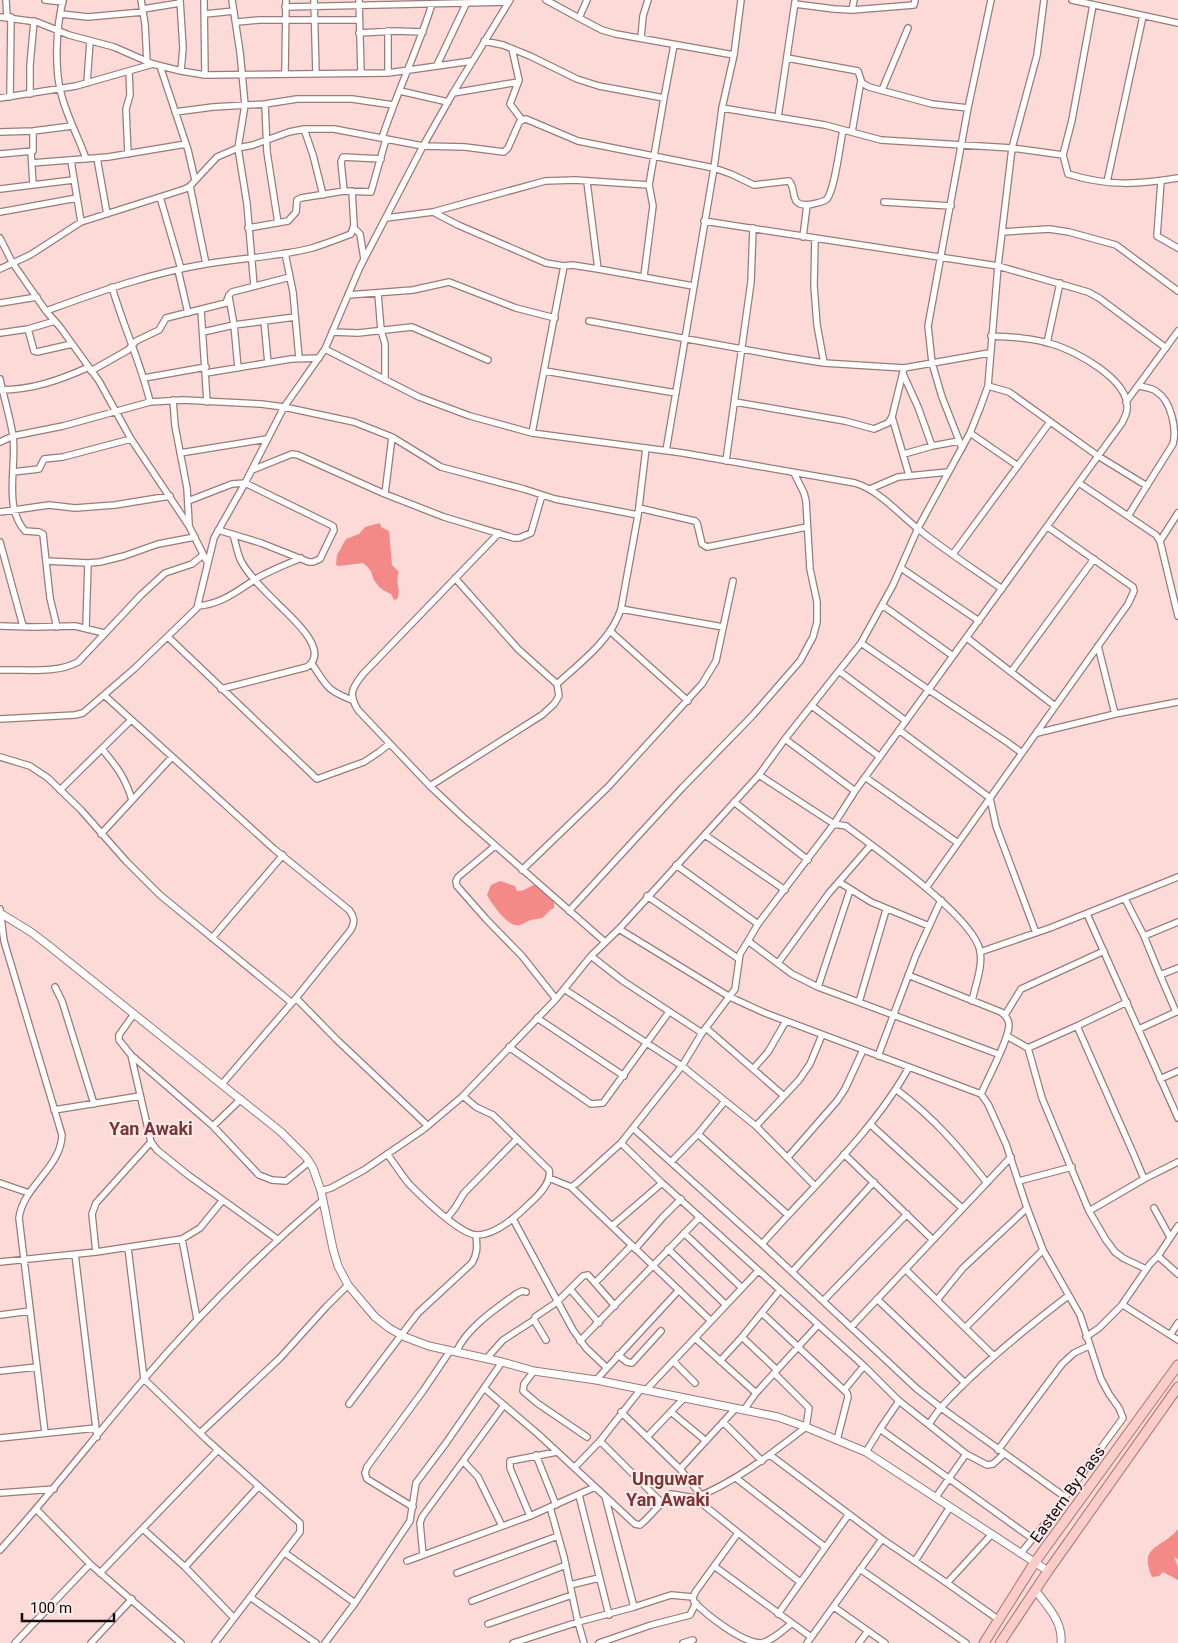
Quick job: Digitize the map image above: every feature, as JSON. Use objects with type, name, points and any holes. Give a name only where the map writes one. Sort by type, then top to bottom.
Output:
[{"type":"main road","name":"Eastern By Pass","points":[[984,1643],[1035,1562],[1178,1365]]},
{"type":"main road","name":"Eastern By Pass","points":[[1000,1643],[1036,1591],[1048,1570],[1178,1387]]},
{"type":"street","points":[[6,0],[10,97]]},
{"type":"street","points":[[45,0],[63,1],[58,30],[60,88],[72,126],[86,159]]},
{"type":"street","points":[[141,0],[147,62]]},
{"type":"street","points":[[204,0],[205,75]]},
{"type":"street","points":[[232,0],[245,105],[238,148],[247,204],[254,286]]},
{"type":"street","points":[[546,0],[602,30],[734,55]]},
{"type":"street","points":[[579,18],[587,0]]},
{"type":"street","points":[[641,38],[643,16],[648,0]]},
{"type":"street","points":[[666,451],[714,168],[722,108],[734,55],[741,0]]},
{"type":"street","points":[[852,10],[854,0]]},
{"type":"street","points":[[778,117],[795,2],[852,10],[914,4],[915,0]]},
{"type":"street","points":[[960,444],[942,398],[932,363],[928,326],[968,108],[991,0]]},
{"type":"street","points":[[321,1191],[352,1178],[388,1154],[463,1096],[556,999],[591,956],[619,929],[759,775],[861,643],[901,568],[918,528],[948,472],[960,444],[970,433],[988,386],[998,266],[1012,148],[1037,55],[1044,0]]},
{"type":"street","points":[[1072,0],[1178,23]]},
{"type":"street","points":[[61,14],[88,17],[143,11],[180,1],[183,48],[181,72]]},
{"type":"street","points":[[285,73],[286,3],[434,2],[466,4],[509,1]]},
{"type":"street","points":[[0,719],[80,715],[196,610],[212,543],[218,530],[252,470],[284,407],[325,349],[364,259],[423,146],[509,1]]},
{"type":"street","points":[[248,228],[288,221],[296,212],[298,199],[344,191],[371,192],[381,159],[384,138],[393,105],[409,70],[434,2]]},
{"type":"street","points":[[314,3],[316,73]]},
{"type":"street","points":[[359,3],[358,20],[362,73]]},
{"type":"street","points":[[437,65],[466,4]]},
{"type":"street","points":[[1093,5],[1072,120],[1063,155],[1068,174],[1087,180],[1126,184],[1178,178]]},
{"type":"street","points":[[205,14],[234,11]]},
{"type":"street","points":[[1107,182],[1143,16]]},
{"type":"street","points":[[6,17],[34,21],[69,35],[114,47],[153,64],[181,72],[205,75],[388,73],[472,61]]},
{"type":"street","points":[[236,22],[285,19],[315,21],[358,20]]},
{"type":"street","points":[[30,94],[30,65],[34,21]]},
{"type":"street","points":[[882,90],[908,28]]},
{"type":"street","points":[[359,33],[388,31],[423,32]]},
{"type":"street","points":[[388,31],[388,73]]},
{"type":"street","points":[[87,83],[90,41]]},
{"type":"street","points":[[484,41],[530,56],[577,79],[599,86],[664,98]]},
{"type":"street","points":[[644,276],[653,206],[649,185],[674,45]]},
{"type":"street","points":[[512,49],[518,82],[510,104],[522,120]]},
{"type":"street","points":[[787,58],[857,71],[860,73],[864,85],[932,104],[968,108]]},
{"type":"street","points":[[0,98],[87,83],[153,64]]},
{"type":"street","points":[[160,66],[186,144],[195,180]]},
{"type":"street","points":[[128,154],[126,109],[130,95],[129,71]]},
{"type":"street","points":[[852,132],[861,79]]},
{"type":"street","points":[[453,93],[518,82]]},
{"type":"street","points":[[400,91],[448,102]]},
{"type":"street","points":[[175,112],[213,107],[265,104],[298,99],[337,98],[393,105]]},
{"type":"street","points":[[265,104],[266,141],[278,223]]},
{"type":"street","points":[[722,108],[843,130],[881,140],[1012,148],[1063,155]]},
{"type":"street","points":[[0,269],[30,255],[81,222],[190,186],[217,157],[238,148],[266,141],[288,132],[304,129],[334,129],[423,146],[465,147],[504,152],[508,148],[519,123],[526,119],[578,141],[714,168],[754,185],[789,181],[793,186],[796,201],[807,205],[825,201],[828,198],[835,176],[843,130]]},
{"type":"street","points":[[0,132],[33,131],[72,126]]},
{"type":"street","points":[[304,129],[323,194]]},
{"type":"street","points":[[33,131],[34,149],[31,152],[33,185]]},
{"type":"street","points":[[32,163],[97,158],[186,144]]},
{"type":"street","points":[[0,154],[31,152]]},
{"type":"street","points":[[344,191],[341,162],[343,157],[381,159]]},
{"type":"street","points":[[97,158],[107,214]]},
{"type":"street","points":[[71,161],[81,222]]},
{"type":"street","points":[[0,189],[73,180]]},
{"type":"street","points":[[386,218],[433,212],[545,181],[560,180],[649,185]]},
{"type":"street","points":[[1161,181],[1157,236],[1178,248]]},
{"type":"street","points":[[587,182],[598,269]]},
{"type":"street","points":[[190,186],[206,264]]},
{"type":"street","points":[[46,311],[112,288],[180,269],[312,248],[351,234],[354,228],[352,191]]},
{"type":"street","points":[[160,197],[180,269],[188,313]]},
{"type":"street","points":[[0,212],[77,198]]},
{"type":"street","points":[[884,202],[951,206]]},
{"type":"street","points":[[803,236],[807,205]]},
{"type":"street","points":[[433,212],[458,225],[546,262],[644,276],[693,286]]},
{"type":"street","points":[[704,221],[998,266],[1060,283],[1088,292],[1099,298],[1166,348]]},
{"type":"street","points":[[354,228],[360,234],[364,259]]},
{"type":"street","points":[[726,461],[751,282],[753,228]]},
{"type":"street","points":[[1002,232],[1049,229],[1116,245],[1178,291]]},
{"type":"street","points":[[0,238],[12,262],[90,369],[117,411],[131,439],[189,526],[207,562]]},
{"type":"street","points":[[815,238],[814,286],[817,325],[824,363]]},
{"type":"street","points":[[285,253],[290,277],[299,358]]},
{"type":"street","points":[[532,433],[564,266]]},
{"type":"street","points":[[1,390],[52,383],[90,369],[160,329],[166,318],[226,303],[229,295],[254,286],[290,277]]},
{"type":"street","points":[[348,295],[412,290],[449,282],[516,308],[555,318]]},
{"type":"street","points":[[1046,342],[1060,283]]},
{"type":"street","points":[[112,288],[144,378],[150,402]]},
{"type":"street","points":[[378,294],[384,344],[385,380]]},
{"type":"street","points":[[229,295],[238,368]]},
{"type":"street","points":[[0,303],[36,297]]},
{"type":"street","points":[[201,310],[207,402]]},
{"type":"street","points":[[203,332],[234,325],[295,317]]},
{"type":"street","points":[[0,333],[28,329],[55,321]]},
{"type":"street","points":[[264,321],[268,363]]},
{"type":"street","points":[[589,321],[786,357],[903,371],[932,363],[990,353]]},
{"type":"street","points":[[332,332],[358,333],[412,327],[488,360]]},
{"type":"street","points":[[28,329],[34,351],[37,352],[72,344]]},
{"type":"street","points":[[1126,402],[1178,331]]},
{"type":"street","points":[[571,1186],[622,1143],[682,1066],[704,1031],[736,987],[741,951],[758,924],[808,860],[865,777],[1122,423],[1128,408],[1124,392],[1096,366],[1075,354],[1046,342],[1024,337],[991,336]]},
{"type":"street","points":[[325,349],[419,397],[470,416],[532,433],[666,451],[855,483],[870,489],[918,528],[1002,589]]},
{"type":"street","points":[[144,378],[238,368],[299,358],[319,358]]},
{"type":"street","points":[[545,371],[676,393]]},
{"type":"street","points":[[903,371],[892,417],[909,475]]},
{"type":"street","points":[[903,371],[932,446]]},
{"type":"street","points":[[0,379],[13,436],[15,509],[25,531],[42,534],[50,598],[57,627]]},
{"type":"street","points":[[988,386],[1009,392],[1098,456],[1147,486]]},
{"type":"street","points":[[1128,516],[1173,444],[1175,433],[1164,398],[1156,391],[1138,386]]},
{"type":"street","points":[[173,400],[175,426],[187,488],[189,526]]},
{"type":"street","points":[[0,442],[13,436],[63,426],[150,402],[173,400],[284,407],[354,422],[392,437],[441,467],[572,503],[638,515]]},
{"type":"street","points":[[735,402],[874,429],[884,425],[892,417]]},
{"type":"street","points":[[953,554],[1050,422]]},
{"type":"street","points":[[970,433],[1018,466]]},
{"type":"street","points":[[385,494],[392,437]]},
{"type":"street","points":[[13,472],[40,469],[44,458],[63,456],[131,439]]},
{"type":"street","points":[[180,453],[268,439]]},
{"type":"street","points":[[904,454],[932,446],[960,444]]},
{"type":"street","points":[[557,684],[581,662],[618,620],[638,515],[646,448]]},
{"type":"street","points":[[1170,449],[1178,451]]},
{"type":"street","points":[[252,470],[292,454],[298,455],[385,494],[444,517],[519,538],[531,533],[542,494]]},
{"type":"street","points":[[870,489],[909,475],[948,472]]},
{"type":"street","points":[[569,911],[682,788],[753,715],[800,661],[813,637],[817,622],[817,602],[810,569],[804,493],[794,473]]},
{"type":"street","points":[[188,501],[232,484],[245,483],[332,526],[333,533],[320,559],[313,562],[262,543],[218,530]]},
{"type":"street","points":[[1079,483],[1156,535],[1160,541],[1178,616]]},
{"type":"street","points":[[0,512],[49,504],[74,508],[115,505],[170,496]]},
{"type":"street","points":[[639,508],[694,521],[697,523],[702,544],[707,547],[807,527]]},
{"type":"street","points":[[1160,541],[1178,513]]},
{"type":"street","points":[[926,888],[1128,604],[1134,591],[1133,587],[1048,527]]},
{"type":"street","points":[[498,533],[363,674],[352,692],[352,700],[358,710],[430,786],[495,846],[605,942]]},
{"type":"street","points":[[221,689],[307,667],[312,664],[315,654],[309,639],[294,620],[255,580],[241,561],[233,535]]},
{"type":"street","points":[[46,561],[88,563],[116,558],[158,544],[194,537]]},
{"type":"street","points":[[0,542],[23,626]]},
{"type":"street","points":[[0,670],[57,669],[69,667],[78,662],[165,572],[192,564],[203,555]]},
{"type":"street","points":[[198,606],[214,604],[226,599],[269,572],[300,558]]},
{"type":"street","points":[[1011,672],[1094,559]]},
{"type":"street","points":[[86,627],[88,563]]},
{"type":"street","points":[[901,568],[979,621]]},
{"type":"street","points":[[430,786],[542,715],[554,704],[559,696],[557,684],[518,649],[455,578]]},
{"type":"street","points":[[522,870],[608,787],[702,684],[716,661],[733,581]]},
{"type":"street","points":[[882,605],[953,656]]},
{"type":"street","points":[[621,609],[723,627]]},
{"type":"street","points":[[0,626],[75,626],[86,627],[104,633]]},
{"type":"street","points":[[610,631],[688,700]]},
{"type":"street","points":[[168,637],[317,779],[364,762],[389,744]]},
{"type":"street","points":[[967,638],[1055,706]]},
{"type":"street","points":[[861,643],[1022,753]]},
{"type":"street","points":[[1098,646],[1115,714]]},
{"type":"street","points":[[312,664],[329,689],[352,700]]},
{"type":"street","points":[[839,671],[906,721]]},
{"type":"street","points":[[104,695],[283,855],[349,910],[354,919],[350,931],[294,1001],[222,1084]]},
{"type":"street","points":[[1037,733],[1115,714],[1178,702]]},
{"type":"street","points":[[812,706],[880,757]]},
{"type":"street","points":[[60,790],[131,720]]},
{"type":"street","points":[[899,730],[990,798],[996,826],[1036,933]]},
{"type":"street","points":[[785,739],[855,791]]},
{"type":"street","points":[[102,749],[120,771],[132,800]]},
{"type":"street","points":[[0,757],[36,769],[81,810],[101,834],[160,895],[294,1001],[427,1125]]},
{"type":"street","points":[[101,834],[172,757]]},
{"type":"street","points":[[759,775],[834,824],[846,826],[940,900],[976,940],[980,952],[980,964],[972,1001]]},
{"type":"street","points":[[865,777],[958,843]]},
{"type":"street","points":[[734,802],[808,860]]},
{"type":"street","points":[[705,835],[785,890]]},
{"type":"street","points":[[778,963],[839,882],[871,845]]},
{"type":"street","points":[[495,846],[458,877],[456,881],[457,886],[522,956],[556,999]]},
{"type":"street","points":[[212,938],[283,855]]},
{"type":"street","points":[[676,865],[758,924]]},
{"type":"street","points":[[980,952],[1087,914],[1178,877]]},
{"type":"street","points":[[839,882],[886,910],[929,926]]},
{"type":"street","points":[[818,987],[850,890]]},
{"type":"street","points":[[647,896],[739,960]]},
{"type":"street","points":[[1124,899],[1144,936],[1177,1012],[1139,1029]]},
{"type":"street","points":[[878,1056],[908,975],[940,900]]},
{"type":"street","points":[[859,1002],[886,910]]},
{"type":"street","points":[[1,912],[31,932],[281,1132],[313,1168],[321,1191],[338,1266],[348,1285],[375,1318],[402,1335],[430,1346],[487,1358],[534,1371],[643,1389],[740,1409],[806,1427],[866,1452],[1048,1570]]},
{"type":"street","points":[[1,912],[4,941],[62,1135],[60,1151],[21,1204],[18,1218],[45,1434]]},
{"type":"street","points":[[1087,914],[1178,1118]]},
{"type":"street","points":[[1144,936],[1178,922]]},
{"type":"street","points":[[619,929],[730,997],[822,1035],[981,1094],[988,1104],[1011,1157],[1042,1250],[1080,1315],[1101,1379],[1109,1394],[1120,1408],[1123,1418],[1033,1540],[1021,1553]]},
{"type":"street","points":[[748,941],[792,974],[818,987],[998,1054]]},
{"type":"street","points":[[1005,1015],[1021,989],[1104,951]]},
{"type":"street","points":[[591,956],[623,981],[669,1012],[704,1031],[784,1096]]},
{"type":"street","points":[[1160,975],[1178,968]]},
{"type":"street","points":[[908,975],[1005,1015],[1008,1019],[1007,1036],[981,1094]]},
{"type":"street","points":[[55,988],[62,1000],[94,1104]]},
{"type":"street","points":[[564,989],[682,1066],[756,1126],[788,1156],[815,1186]]},
{"type":"street","points":[[1028,1048],[1127,1002]]},
{"type":"street","points":[[509,1047],[591,1104],[603,1103],[669,1012]]},
{"type":"street","points":[[134,1014],[118,1037],[131,1055],[213,1126],[259,1175],[272,1180],[286,1180],[309,1162]]},
{"type":"street","points":[[536,1018],[624,1076]]},
{"type":"street","points":[[753,1069],[768,1052],[786,1021]]},
{"type":"street","points":[[1077,1026],[1144,1179]]},
{"type":"street","points":[[756,1126],[800,1080],[810,1064],[822,1035]]},
{"type":"street","points":[[1007,1036],[1028,1048],[1042,1098],[1090,1210],[1106,1240],[1115,1252],[1123,1258],[1146,1269]]},
{"type":"street","points":[[788,1156],[837,1101],[845,1089],[863,1050]]},
{"type":"street","points":[[131,1055],[151,1142],[157,1150],[222,1201],[277,1239]]},
{"type":"street","points":[[762,1244],[870,1124],[897,1090],[909,1067]]},
{"type":"street","points":[[1160,1079],[1178,1072]]},
{"type":"street","points":[[897,1090],[940,1126],[987,1183]]},
{"type":"street","points":[[54,1110],[140,1096]]},
{"type":"street","points":[[388,1154],[410,1184],[457,1228],[476,1235],[487,1233],[513,1219],[535,1198],[549,1178],[549,1170],[492,1115],[463,1096]]},
{"type":"street","points":[[213,1126],[241,1100]]},
{"type":"street","points":[[671,1162],[698,1134],[725,1101]]},
{"type":"street","points":[[870,1124],[962,1208]]},
{"type":"street","points":[[633,1128],[762,1244],[916,1388],[998,1450],[1064,1496]]},
{"type":"street","points":[[698,1134],[788,1215]]},
{"type":"street","points":[[447,1218],[464,1193],[516,1139]]},
{"type":"street","points":[[96,1252],[92,1214],[96,1203],[151,1142]]},
{"type":"street","points":[[622,1143],[662,1183],[864,1366],[899,1401],[966,1454],[983,1464],[993,1464],[1004,1454]]},
{"type":"street","points":[[844,1154],[933,1240]]},
{"type":"street","points":[[851,1327],[1011,1157]]},
{"type":"street","points":[[1090,1210],[1178,1162]]},
{"type":"street","points":[[1019,1181],[1072,1167]]},
{"type":"street","points":[[549,1178],[571,1186],[711,1321]]},
{"type":"street","points":[[792,1272],[874,1182]]},
{"type":"street","points":[[0,1183],[29,1193]]},
{"type":"street","points":[[612,1226],[662,1183]]},
{"type":"street","points":[[595,1283],[681,1199]]},
{"type":"street","points":[[0,1550],[37,1510],[144,1379],[197,1319],[277,1239],[323,1200]]},
{"type":"street","points":[[0,1262],[128,1248],[182,1239],[200,1228],[222,1201]]},
{"type":"street","points":[[937,1300],[963,1268],[1027,1208]]},
{"type":"street","points":[[1154,1208],[1170,1237]]},
{"type":"street","points":[[823,1301],[907,1214]]},
{"type":"street","points":[[580,1341],[616,1306],[700,1217]]},
{"type":"street","points":[[513,1219],[580,1341],[607,1368]]},
{"type":"street","points":[[1086,1337],[1099,1328],[1121,1306],[1178,1226]]},
{"type":"street","points":[[684,1233],[742,1288]]},
{"type":"street","points":[[349,1404],[418,1313],[472,1263],[477,1256],[478,1250],[476,1235]]},
{"type":"street","points":[[182,1239],[197,1319]]},
{"type":"street","points":[[128,1248],[144,1379],[218,1450],[300,1523],[300,1532],[285,1554],[216,1643]]},
{"type":"street","points":[[668,1249],[726,1305]]},
{"type":"street","points":[[965,1328],[1042,1250]]},
{"type":"street","points":[[75,1254],[97,1437]]},
{"type":"street","points":[[1158,1256],[1178,1274]]},
{"type":"street","points":[[905,1269],[994,1356]]},
{"type":"street","points":[[575,1468],[600,1441],[621,1412],[673,1361],[758,1271]]},
{"type":"street","points":[[487,1358],[502,1340],[534,1320],[538,1313],[557,1302],[586,1275],[616,1306]]},
{"type":"street","points":[[200,1433],[280,1358],[348,1285]]},
{"type":"street","points":[[570,1289],[599,1322]]},
{"type":"street","points":[[596,1380],[679,1290]]},
{"type":"street","points":[[720,1360],[742,1337],[780,1290]]},
{"type":"street","points":[[413,1507],[367,1479],[367,1467],[453,1351],[478,1324],[516,1294],[522,1291],[526,1292]]},
{"type":"street","points":[[929,1424],[940,1407],[994,1356],[1068,1296]]},
{"type":"street","points":[[877,1299],[965,1383]]},
{"type":"street","points":[[1121,1306],[1126,1306],[1178,1340]]},
{"type":"street","points":[[0,1315],[30,1311]]},
{"type":"street","points":[[762,1313],[845,1389],[848,1397],[837,1440]]},
{"type":"street","points":[[534,1320],[546,1340]]},
{"type":"street","points":[[1170,1335],[1178,1323]]},
{"type":"street","points":[[680,1469],[723,1422],[756,1393],[818,1325]]},
{"type":"street","points":[[618,1355],[627,1362],[632,1363],[661,1331]]},
{"type":"street","points":[[484,1388],[637,1525],[645,1521],[661,1502],[672,1494],[698,1496],[736,1478],[762,1461],[806,1427],[809,1408],[742,1337]]},
{"type":"street","points":[[695,1338],[756,1393]]},
{"type":"street","points":[[998,1450],[1062,1364],[1074,1353],[1089,1346]]},
{"type":"street","points":[[673,1361],[696,1384]]},
{"type":"street","points":[[325,1643],[355,1603],[410,1522],[416,1483],[502,1362]]},
{"type":"street","points":[[845,1389],[864,1366]]},
{"type":"street","points":[[0,1371],[37,1367]]},
{"type":"street","points":[[534,1371],[524,1384],[522,1391],[587,1437]]},
{"type":"street","points":[[648,1438],[684,1398]]},
{"type":"street","points":[[866,1452],[899,1401]]},
{"type":"street","points":[[422,1555],[420,1523],[422,1517],[504,1405]]},
{"type":"street","points":[[621,1412],[680,1469],[698,1496],[738,1533],[800,1582]]},
{"type":"street","points":[[671,1412],[706,1442]]},
{"type":"street","points":[[723,1422],[762,1461]]},
{"type":"street","points":[[0,1438],[96,1428]]},
{"type":"street","points":[[880,1429],[1033,1540]]},
{"type":"street","points":[[600,1441],[661,1502]]},
{"type":"street","points":[[100,1573],[218,1450]]},
{"type":"street","points":[[530,1516],[509,1464],[512,1460],[557,1452]]},
{"type":"street","points":[[936,1497],[966,1454]]},
{"type":"street","points":[[536,1455],[553,1506],[558,1536],[584,1643]]},
{"type":"street","points":[[770,1455],[882,1539],[999,1620]]},
{"type":"street","points":[[463,1461],[478,1478],[502,1526]]},
{"type":"street","points":[[736,1478],[825,1547]]},
{"type":"street","points":[[185,1567],[259,1486]]},
{"type":"street","points":[[408,1561],[530,1516],[594,1487]]},
{"type":"street","points":[[0,1492],[54,1489]]},
{"type":"street","points":[[579,1495],[608,1615]]},
{"type":"street","points":[[605,1496],[634,1607]]},
{"type":"street","points":[[915,1561],[950,1507]]},
{"type":"street","points":[[37,1510],[90,1564],[181,1643]]},
{"type":"street","points":[[778,1614],[849,1514]]},
{"type":"street","points":[[143,1529],[185,1567],[234,1618]]},
{"type":"street","points":[[600,1643],[651,1625],[690,1615],[694,1600],[714,1566],[738,1533]]},
{"type":"street","points":[[947,1583],[992,1534]]},
{"type":"street","points":[[457,1573],[558,1536]]},
{"type":"street","points":[[714,1566],[791,1624],[809,1640],[882,1539]]},
{"type":"street","points":[[285,1554],[355,1603]]},
{"type":"street","points":[[15,1643],[90,1564]]},
{"type":"street","points":[[472,1601],[566,1565]]},
{"type":"street","points":[[860,1569],[957,1640],[966,1643]]},
{"type":"street","points":[[570,1585],[599,1578]]},
{"type":"street","points":[[1036,1591],[1057,1619],[1062,1637],[1061,1643]]},
{"type":"street","points":[[513,1643],[671,1595],[694,1600],[747,1642],[761,1643],[769,1640],[791,1624]]},
{"type":"street","points":[[488,1624],[572,1596]]},
{"type":"street","points":[[250,1597],[316,1643]]},
{"type":"street","points":[[91,1643],[132,1599]]},
{"type":"street","points":[[834,1607],[885,1643]]},
{"type":"street","points":[[859,1643],[868,1631]]},
{"type":"street","points":[[682,1643],[693,1640]]},
{"type":"shaded area","points":[[380,523],[381,527],[389,531],[392,565],[399,572],[397,579],[399,592],[397,599],[394,600],[391,594],[378,586],[371,571],[363,563],[336,565],[337,555],[346,539],[359,534],[365,527]]},
{"type":"shaded area","points":[[500,881],[515,886],[517,891],[536,884],[545,884],[554,899],[554,908],[542,918],[530,920],[520,925],[510,923],[487,895],[491,885]]},
{"type":"shaded area","points":[[1178,1529],[1178,1559],[1174,1557],[1178,1567],[1178,1580],[1163,1572],[1159,1576],[1152,1577],[1148,1567],[1150,1553]]},
{"type":"district","name":"Yan Awaki","points":[[151,1129]]},
{"type":"district","name":"Unguwar Yan Awaki","points":[[668,1489]]}]
